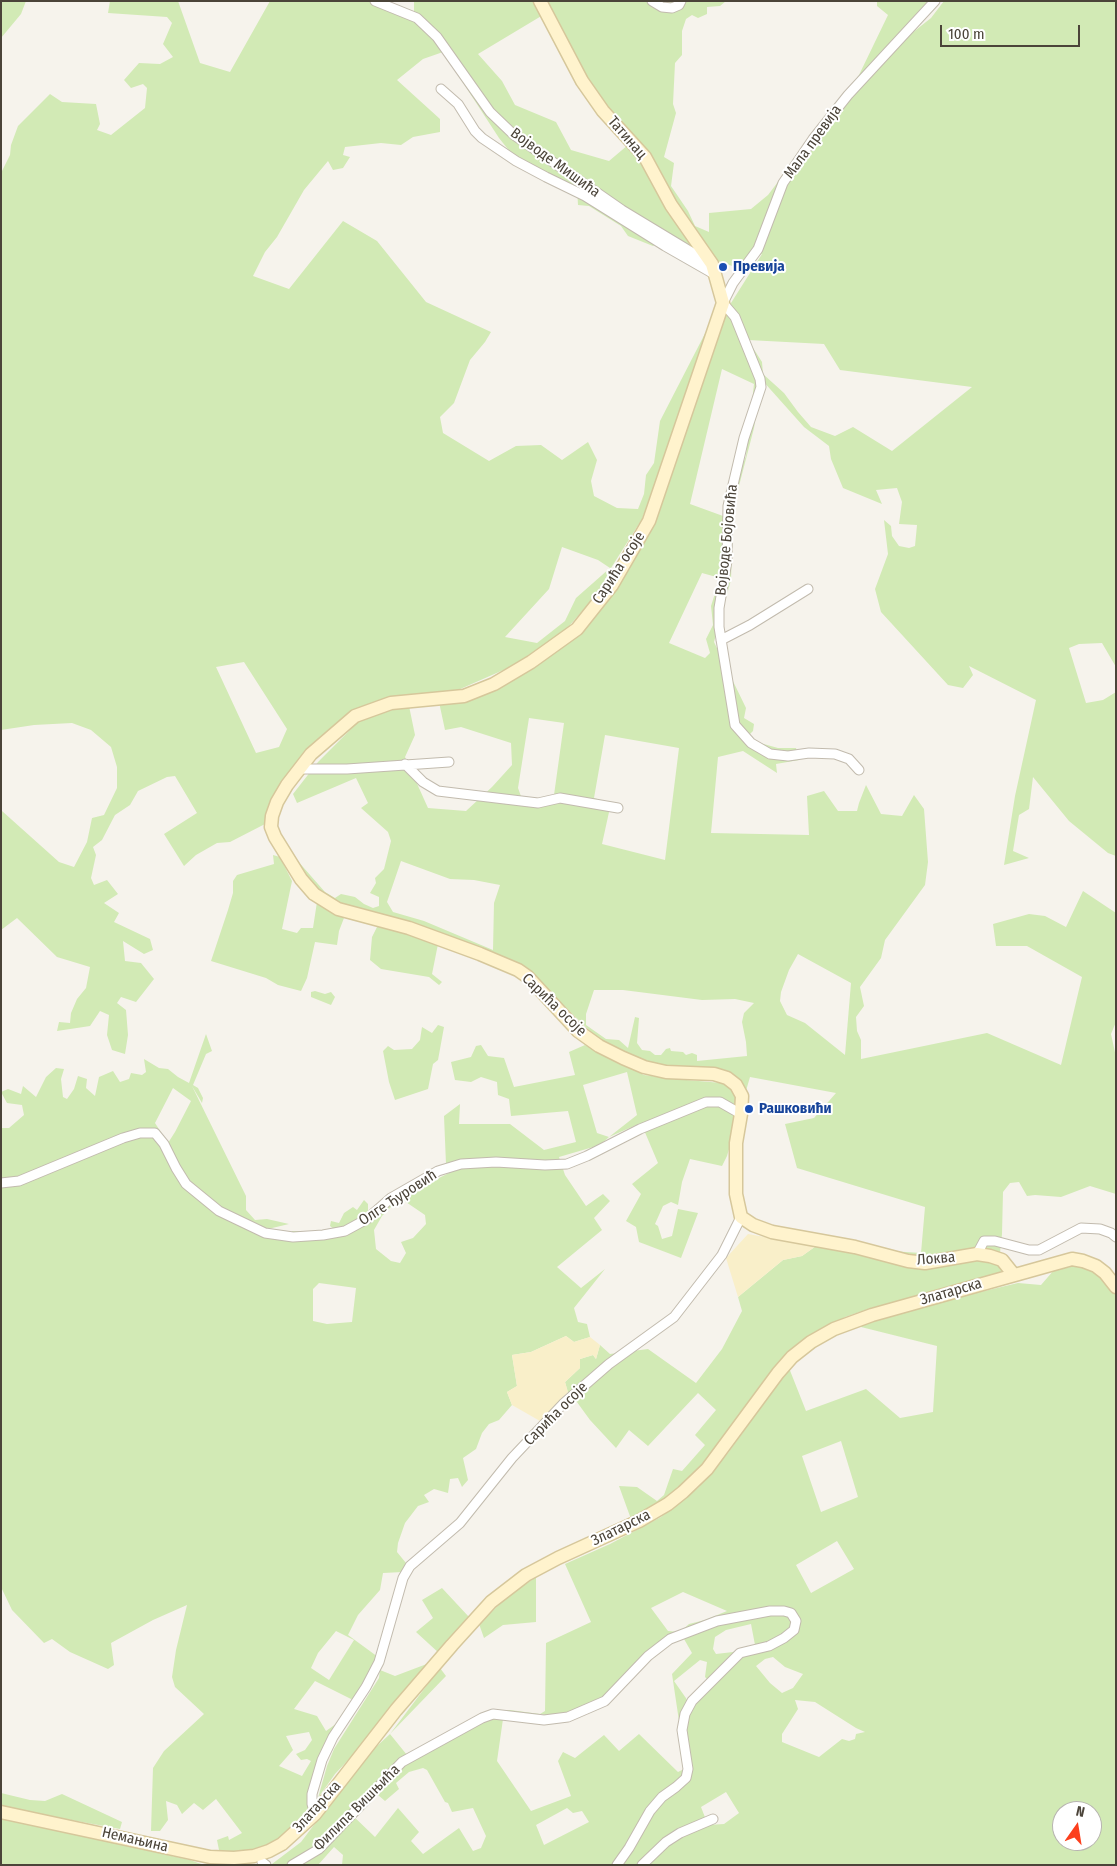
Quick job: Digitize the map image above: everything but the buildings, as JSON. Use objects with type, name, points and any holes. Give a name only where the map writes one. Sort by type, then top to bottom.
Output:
[{"type":"street","name":"Војводе Мишића","points":[[375,1],[417,18],[437,37],[474,92],[490,112],[514,136],[622,210],[713,269]]},
{"type":"street","name":"Татинац","points":[[540,1],[582,81],[603,111],[645,157],[671,205],[713,269]]},
{"type":"street","points":[[652,1],[662,7],[672,8],[679,5],[681,1]]},
{"type":"street","name":"Мала превија","points":[[724,303],[733,283],[758,249],[772,217],[783,184],[813,139],[848,95],[935,1]]},
{"type":"street","name":"Војводе Мишића","points":[[441,88],[458,104],[475,131],[482,138],[516,161],[585,196],[657,242],[713,269]]},
{"type":"street","points":[[713,269],[724,303]]},
{"type":"street","name":"Војводе Бојовића","points":[[724,303],[735,317],[760,379],[760,387],[744,438],[728,506],[727,561],[719,608],[719,627],[735,725],[751,743],[770,754],[788,756],[809,753],[835,754],[849,759],[860,770]]},
{"type":"street","name":"Сарића осоје","points":[[315,1814],[312,1794],[322,1760],[333,1737],[369,1682],[379,1662],[404,1578],[410,1566],[460,1523],[512,1458],[563,1404],[609,1364],[674,1317],[722,1255],[741,1217],[736,1194],[736,1143],[742,1096],[736,1085],[726,1078],[714,1074],[666,1072],[644,1067],[599,1046],[578,1031],[528,977],[518,970],[409,928],[338,910],[314,894],[296,872],[275,837],[271,827],[272,816],[277,802],[311,754],[355,716],[391,703],[464,696],[494,684],[531,662],[577,628],[612,585],[649,521],[724,303]]},
{"type":"street","points":[[721,640],[750,625],[808,589]]},
{"type":"street","points":[[299,769],[348,769],[449,762]]},
{"type":"street","points":[[405,764],[423,782],[438,791],[538,803],[560,798],[618,808]]},
{"type":"street","name":"Олге Ђуровић","points":[[1,1183],[19,1181],[124,1138],[140,1133],[155,1134],[164,1144],[186,1184],[218,1211],[265,1233],[293,1237],[323,1235],[345,1231],[367,1219],[392,1198],[438,1171],[461,1164],[496,1162],[545,1165],[568,1164],[640,1129],[706,1102],[720,1102],[741,1114]]},
{"type":"street","name":"Локва","points":[[741,1217],[753,1225],[772,1232],[855,1247],[908,1261],[925,1263],[977,1254],[990,1256],[1002,1260],[1014,1275]]},
{"type":"street","points":[[977,1254],[984,1241],[995,1241],[1029,1250],[1039,1250],[1081,1228],[1100,1229],[1111,1233],[1116,1238]]},
{"type":"street","points":[[1014,1275],[1072,1259],[1090,1263],[1101,1269],[1116,1288]]},
{"type":"street","name":"Златарска","points":[[269,1851],[282,1844],[315,1814],[396,1710],[491,1602],[526,1575],[558,1558],[639,1521],[668,1504],[683,1492],[707,1469],[778,1373],[806,1345],[849,1322],[1014,1275]]},
{"type":"street","name":"Филипа Вишњића","points":[[292,1865],[319,1849],[402,1762],[482,1718],[494,1714],[544,1720],[568,1717],[604,1701],[648,1656],[670,1639],[717,1621],[770,1611],[784,1611],[791,1614],[796,1622],[794,1630],[769,1646],[740,1653],[692,1701],[685,1714],[682,1730],[688,1769],[686,1778],[662,1797],[650,1811],[617,1865]]},
{"type":"street","name":"Немањина","points":[[1,1812],[214,1861],[236,1861],[269,1851]]},
{"type":"street","points":[[642,1865],[666,1842],[680,1833],[713,1819]]},
{"type":"street","points":[[262,1864],[269,1851]]},
{"type":"green space","points":[[1,1],[26,1],[21,14],[1,38]]},
{"type":"green space","points":[[110,1],[178,1],[200,63],[230,72],[270,1],[384,1],[414,12],[414,1],[726,1],[720,6],[707,7],[707,14],[698,18],[692,15],[686,19],[682,31],[682,55],[675,63],[673,104],[676,113],[664,157],[674,163],[671,186],[688,211],[695,226],[709,232],[709,213],[751,209],[768,195],[859,75],[888,15],[877,6],[877,1],[928,1],[863,72],[931,18],[944,1],[1116,1],[1116,667],[1102,643],[1079,644],[1069,648],[1086,703],[1103,700],[1116,692],[1116,856],[1108,853],[1069,821],[1033,777],[1029,809],[1019,815],[1013,851],[1029,858],[1004,865],[1015,796],[1036,700],[969,666],[973,675],[963,688],[948,685],[881,612],[875,589],[888,554],[884,520],[891,526],[892,536],[899,546],[909,548],[915,546],[917,525],[899,524],[902,502],[897,488],[876,490],[882,504],[843,488],[831,459],[829,446],[804,427],[762,380],[754,428],[733,509],[731,580],[714,642],[746,708],[744,718],[754,724],[753,731],[749,735],[760,743],[778,748],[796,748],[799,760],[776,764],[777,773],[743,751],[718,757],[711,833],[809,835],[807,796],[824,791],[838,811],[857,811],[866,785],[881,814],[902,816],[914,795],[924,809],[928,862],[925,885],[885,940],[881,958],[860,987],[864,1006],[856,1017],[857,1031],[861,1040],[861,1059],[987,1033],[1061,1065],[1082,977],[1027,946],[996,946],[993,924],[1029,914],[1045,916],[1066,927],[1083,891],[1116,913],[1116,1022],[1111,1034],[1116,1057],[1116,1194],[1090,1186],[1061,1197],[1027,1196],[1019,1182],[1010,1183],[1003,1192],[999,1262],[1002,1268],[999,1276],[871,1308],[845,1317],[819,1332],[704,1466],[675,1493],[631,1519],[619,1486],[637,1487],[657,1501],[664,1495],[673,1469],[682,1471],[705,1445],[695,1435],[716,1410],[698,1393],[648,1446],[629,1430],[616,1448],[590,1420],[574,1398],[540,1421],[568,1393],[565,1382],[580,1368],[580,1359],[593,1355],[596,1359],[600,1345],[610,1354],[648,1349],[696,1383],[722,1349],[742,1311],[738,1297],[783,1260],[802,1256],[816,1246],[921,1253],[925,1207],[797,1168],[785,1124],[814,1118],[836,1093],[750,1077],[727,1156],[722,1166],[690,1159],[682,1182],[678,1205],[671,1202],[663,1206],[655,1224],[658,1226],[662,1239],[672,1236],[678,1209],[698,1213],[681,1258],[639,1242],[636,1227],[626,1221],[641,1194],[632,1184],[658,1163],[641,1123],[609,1137],[600,1145],[559,1157],[565,1175],[586,1206],[603,1194],[610,1201],[594,1218],[602,1230],[557,1267],[581,1288],[605,1269],[574,1308],[578,1322],[587,1324],[590,1337],[574,1342],[566,1336],[531,1352],[512,1355],[517,1386],[507,1392],[512,1405],[499,1420],[489,1424],[482,1433],[476,1449],[463,1458],[468,1480],[462,1487],[458,1478],[450,1479],[448,1493],[434,1489],[424,1495],[429,1502],[418,1506],[405,1523],[398,1543],[397,1552],[406,1563],[403,1572],[383,1573],[380,1590],[358,1615],[348,1635],[378,1657],[361,1697],[351,1699],[315,1681],[294,1709],[317,1716],[326,1731],[340,1721],[321,1763],[308,1811],[280,1839],[247,1853],[231,1853],[219,1850],[217,1840],[228,1836],[229,1840],[242,1833],[216,1799],[203,1810],[194,1803],[182,1814],[177,1805],[166,1801],[168,1820],[160,1831],[151,1831],[153,1768],[164,1751],[204,1714],[175,1687],[172,1677],[176,1650],[187,1605],[153,1620],[111,1643],[114,1665],[108,1669],[70,1652],[52,1639],[44,1643],[12,1610],[1,1587],[1,1128],[9,1128],[24,1115],[22,1105],[7,1103],[1,1092],[8,1089],[21,1094],[23,1086],[36,1097],[46,1077],[56,1068],[64,1069],[61,1079],[63,1097],[67,1099],[74,1089],[78,1076],[87,1079],[86,1088],[95,1096],[99,1077],[113,1071],[120,1082],[129,1079],[131,1073],[142,1075],[146,1072],[144,1059],[159,1068],[168,1069],[189,1083],[206,1034],[212,1051],[206,1054],[193,1085],[198,1088],[203,1098],[202,1103],[192,1086],[246,1196],[246,1210],[255,1220],[267,1219],[289,1224],[268,1229],[272,1238],[287,1241],[292,1231],[303,1231],[311,1239],[335,1238],[342,1235],[330,1226],[331,1221],[339,1223],[344,1213],[353,1207],[357,1210],[364,1200],[368,1204],[368,1215],[415,1179],[435,1180],[453,1171],[468,1160],[446,1164],[444,1116],[460,1104],[459,1124],[510,1124],[544,1150],[576,1142],[568,1111],[511,1116],[509,1099],[498,1095],[497,1082],[481,1077],[471,1082],[455,1080],[451,1062],[471,1057],[476,1046],[481,1045],[488,1056],[504,1058],[514,1087],[575,1075],[569,1052],[585,1045],[644,1075],[722,1083],[731,1075],[660,1068],[603,1044],[537,977],[506,959],[340,906],[323,897],[298,866],[289,851],[325,892],[335,898],[341,894],[355,897],[373,908],[379,906],[379,897],[370,893],[376,883],[375,878],[384,869],[391,841],[388,832],[361,808],[368,803],[356,778],[297,803],[293,794],[318,762],[366,714],[380,709],[409,706],[415,735],[405,757],[428,808],[466,811],[512,765],[511,743],[461,727],[445,730],[439,702],[467,699],[571,636],[650,530],[649,501],[642,519],[611,568],[598,593],[563,633],[517,664],[458,690],[403,697],[346,717],[265,824],[230,842],[217,843],[196,855],[184,866],[164,834],[197,813],[175,776],[167,777],[138,791],[130,805],[115,815],[102,840],[93,847],[96,855],[91,878],[94,885],[107,880],[118,894],[104,903],[119,913],[114,922],[150,939],[153,950],[144,954],[123,941],[125,961],[141,963],[154,979],[136,1002],[121,997],[117,1003],[126,1010],[128,1035],[125,1054],[112,1050],[107,1035],[109,1015],[100,1011],[90,1026],[57,1031],[59,1022],[70,1023],[71,1013],[77,999],[86,988],[90,967],[57,957],[17,918],[1,930],[1,799],[2,811],[59,862],[74,867],[87,842],[92,818],[104,815],[117,788],[117,767],[111,747],[91,730],[72,723],[34,725],[1,730],[1,173],[10,155],[11,145],[18,126],[50,94],[62,102],[96,104],[100,124],[97,130],[111,135],[145,108],[147,88],[143,84],[131,88],[124,80],[139,63],[160,64],[173,57],[163,44],[172,23],[167,17],[108,13]],"holes":[[[543,15],[628,145],[609,161],[571,150],[556,122],[515,105],[502,81],[478,54]],[[443,52],[499,138],[511,153],[545,173],[577,188],[578,205],[589,206],[621,226],[628,236],[653,246],[656,244],[735,267],[762,254],[731,303],[714,316],[660,421],[654,463],[646,475],[644,494],[638,509],[617,508],[594,496],[591,481],[597,460],[588,442],[562,460],[541,445],[516,446],[489,461],[443,433],[440,417],[454,403],[470,360],[491,332],[426,302],[377,241],[343,221],[289,289],[253,276],[265,252],[277,237],[304,190],[328,161],[333,170],[343,168],[350,157],[343,155],[345,147],[381,143],[401,145],[413,137],[440,132],[440,119],[397,80],[423,59]],[[748,340],[824,344],[840,370],[972,387],[892,451],[853,427],[835,436],[811,427],[784,393],[763,374],[762,362]],[[722,369],[754,384],[746,456],[723,516],[690,504]],[[562,547],[598,560],[610,568],[576,598],[565,621],[537,643],[505,637],[549,589]],[[702,573],[720,578],[711,606],[713,625],[706,639],[710,653],[705,658],[669,643]],[[244,662],[287,729],[279,747],[256,753],[216,667]],[[529,718],[564,723],[554,795],[538,800],[522,799],[518,788]],[[605,735],[679,748],[665,860],[602,844],[611,803],[594,798]],[[401,861],[450,879],[474,880],[500,885],[494,903],[493,950],[424,921],[393,912],[387,902]],[[798,954],[851,983],[845,1055],[805,1023],[787,1015],[780,1001],[781,992],[789,970]],[[594,990],[623,990],[702,1000],[735,999],[754,1003],[744,1013],[742,1022],[747,1056],[697,1061],[697,1055],[692,1053],[686,1055],[683,1052],[671,1051],[670,1048],[666,1049],[661,1055],[655,1055],[650,1051],[642,1050],[637,1043],[639,1018],[635,1017],[628,1048],[619,1040],[606,1039],[586,1025],[586,1014]],[[627,1072],[637,1115],[609,1137],[597,1133],[583,1085]],[[173,1088],[191,1101],[168,1143],[155,1123]],[[400,1198],[425,1215],[426,1224],[413,1238],[401,1242],[406,1253],[400,1263],[391,1261],[376,1249],[374,1230],[382,1216]],[[319,1283],[356,1288],[352,1322],[327,1324],[313,1321],[313,1289]],[[336,1631],[354,1640],[329,1680],[311,1668],[318,1653]],[[309,1732],[312,1740],[305,1750],[296,1754],[301,1760],[307,1759],[311,1761],[302,1776],[279,1766],[293,1750],[286,1736]]]},
{"type":"green space","points":[[273,855],[280,857],[292,881],[282,929],[297,933],[301,928],[313,928],[317,902],[344,918],[339,931],[337,945],[315,942],[307,978],[301,991],[278,985],[266,978],[211,961],[233,893],[233,881],[237,875],[274,864]]},
{"type":"green space","points":[[378,925],[438,944],[432,974],[442,982],[439,985],[429,977],[381,969],[370,960],[372,937]]},
{"type":"green space","points":[[315,991],[325,994],[331,992],[335,997],[331,1005],[311,997],[311,992]]},
{"type":"green space","points":[[438,1025],[444,1027],[438,1060],[433,1064],[428,1089],[395,1100],[389,1082],[383,1051],[388,1046],[394,1050],[412,1049],[420,1040],[422,1027],[432,1033]]},
{"type":"green space","points":[[1081,1265],[1092,1268],[1106,1280],[1116,1294],[1116,1865],[342,1865],[343,1855],[334,1847],[318,1865],[272,1864],[301,1842],[376,1747],[390,1734],[407,1755],[491,1711],[510,1710],[540,1714],[545,1711],[546,1643],[591,1622],[565,1564],[610,1544],[661,1517],[698,1488],[728,1453],[789,1368],[806,1411],[866,1389],[900,1418],[933,1412],[937,1346],[857,1326],[916,1307],[1018,1283],[1041,1285],[1054,1270]],"holes":[[[841,1441],[858,1497],[821,1512],[802,1456]],[[837,1541],[854,1569],[811,1593],[796,1565]],[[683,1592],[727,1611],[689,1624],[680,1632],[668,1631],[651,1608]],[[751,1624],[755,1645],[733,1652],[716,1654],[713,1649],[715,1637],[726,1630]],[[680,1632],[692,1653],[672,1674],[686,1768],[678,1772],[639,1734],[619,1751],[604,1735],[575,1758],[563,1752],[558,1761],[571,1796],[531,1811],[497,1761],[503,1719],[541,1714],[569,1720],[601,1698],[620,1679]],[[773,1657],[785,1667],[803,1674],[793,1688],[782,1693],[770,1683],[756,1666],[765,1659]],[[700,1660],[707,1662],[705,1677],[709,1681],[688,1701],[674,1681]],[[795,1700],[815,1702],[865,1732],[856,1734],[855,1739],[849,1741],[842,1739],[819,1757],[782,1742],[782,1734],[798,1709]],[[423,1768],[427,1770],[452,1812],[473,1808],[486,1836],[481,1848],[473,1851],[459,1828],[423,1854],[411,1841],[419,1832],[398,1808],[375,1837],[349,1812],[371,1789],[385,1801],[399,1789],[396,1783],[409,1772]],[[726,1792],[739,1813],[724,1824],[708,1825],[701,1807]],[[567,1808],[573,1813],[582,1811],[589,1822],[544,1845],[536,1825]]]},
{"type":"green space","points":[[536,1577],[536,1622],[503,1625],[484,1638],[479,1624],[507,1597]]},
{"type":"green space","points":[[442,1588],[469,1617],[440,1654],[416,1632],[433,1618],[422,1600]]},
{"type":"green space","points":[[432,1662],[378,1728],[335,1774],[318,1798],[334,1749],[379,1678],[380,1670],[395,1676]]},
{"type":"green space","points":[[440,1668],[446,1676],[390,1734]]},
{"type":"green space","points":[[1,1793],[30,1800],[45,1801],[62,1794],[122,1822],[120,1829],[1,1807]]},
{"type":"green space","points":[[1,1818],[190,1860],[204,1865],[1,1865]]},
{"type":"sand","points":[[748,1234],[816,1246],[802,1256],[783,1260],[738,1297],[726,1258]]},
{"type":"sand","points":[[566,1336],[574,1342],[590,1337],[600,1345],[596,1359],[593,1355],[580,1359],[580,1368],[565,1382],[568,1392],[540,1421],[512,1405],[507,1392],[517,1386],[512,1355],[531,1352]]},
{"type":"place","name":"Превија","points":[[723,267]]},
{"type":"place","name":"Рашковићи","points":[[749,1109]]}]
